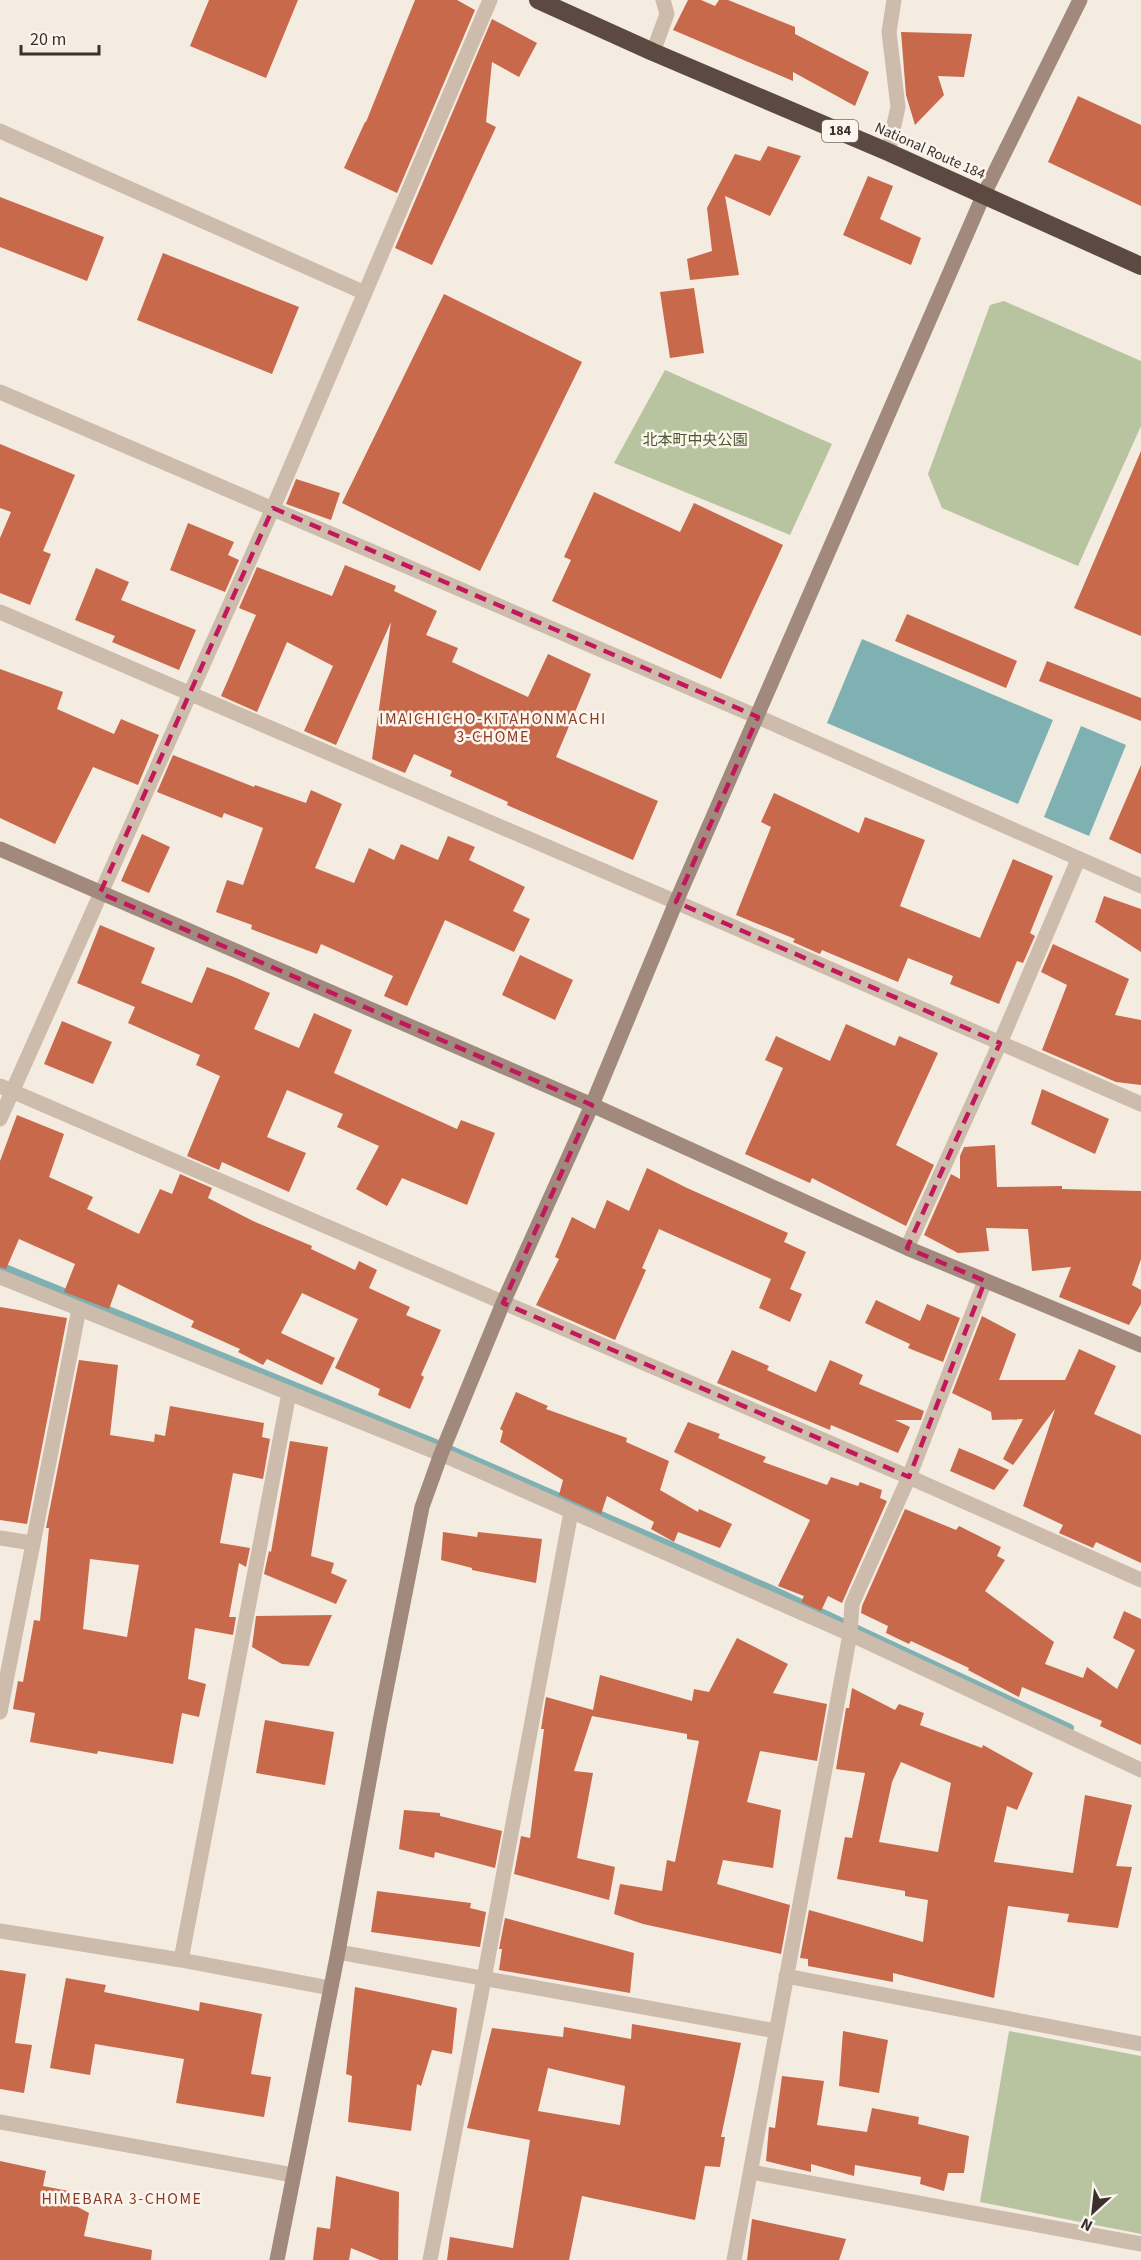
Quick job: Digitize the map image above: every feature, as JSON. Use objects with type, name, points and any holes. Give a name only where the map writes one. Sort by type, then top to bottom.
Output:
[{"type":"highway","name":"National Route 184","points":[[538,0],[653,52],[984,194],[1141,266]]},
{"type":"street","points":[[0,1119],[6,1089],[100,893],[273,508],[490,0]]},
{"type":"street","points":[[653,52],[667,14],[663,0]]},
{"type":"street","points":[[888,152],[898,107],[889,32],[894,0]]},
{"type":"street","points":[[277,2260],[422,1507],[441,1454],[503,1303],[592,1105],[676,902],[984,194],[1080,0]]},
{"type":"street","points":[[0,131],[365,293]]},
{"type":"street","points":[[0,392],[758,717],[1141,886]]},
{"type":"street","points":[[0,612],[1141,1104]]},
{"type":"street","points":[[0,849],[592,1105],[907,1248],[1141,1345]]},
{"type":"street","points":[[907,1248],[1000,1043],[1078,860]]},
{"type":"street","points":[[6,1089],[909,1477],[1141,1580]]},
{"type":"street","points":[[0,1277],[441,1454],[850,1634],[1141,1770]]},
{"type":"street","points":[[734,2260],[850,1634],[852,1604],[909,1477],[984,1281]]},
{"type":"street","points":[[0,1712],[80,1310]]},
{"type":"street","points":[[181,1960],[289,1393]]},
{"type":"street","points":[[430,2260],[571,1512]]},
{"type":"street","points":[[0,1538],[32,1542]]},
{"type":"street","points":[[0,1931],[181,1960],[330,1988]]},
{"type":"street","points":[[338,1952],[776,2031]]},
{"type":"street","points":[[786,1976],[1141,2044]]},
{"type":"street","points":[[0,2122],[293,2175]]},
{"type":"street","points":[[751,2172],[1141,2244]]},
{"type":"highlighted area","points":[[273,508],[758,717],[676,902],[1000,1043],[907,1248],[985,1281],[909,1477],[503,1303],[592,1105],[100,893]]},
{"type":"green space","points":[[1004,301],[1141,361],[1141,426],[1078,566],[942,508],[928,474],[990,305]]},
{"type":"green space","name":"北本町中央公園","points":[[665,370],[832,444],[790,535],[614,463]]},
{"type":"green space","points":[[1009,2031],[1141,2056],[1141,2234],[980,2202]]},
{"type":"water","points":[[862,639],[1053,720],[1018,804],[827,723]]},
{"type":"water","points":[[1081,726],[1126,745],[1089,836],[1044,817]]},
{"type":"building","points":[[209,0],[298,0],[266,78],[190,46]]},
{"type":"building","points":[[415,0],[457,0],[475,10],[397,193],[344,168],[366,122]]},
{"type":"building","points":[[688,0],[701,0],[715,6],[719,0],[728,0],[795,27],[795,34],[869,72],[855,106],[793,72],[793,81],[673,30]]},
{"type":"building","points":[[492,19],[537,43],[519,77],[492,62],[486,122],[496,127],[432,265],[395,248]]},
{"type":"building","points":[[901,32],[972,34],[964,77],[938,76],[944,95],[915,125],[906,95]]},
{"type":"building","points":[[1078,96],[1141,125],[1141,206],[1048,162]]},
{"type":"building","points":[[768,146],[801,156],[770,216],[725,196],[739,275],[690,280],[687,259],[712,251],[707,208],[735,154],[760,161]]},
{"type":"building","points":[[868,176],[893,186],[880,219],[921,238],[911,265],[843,235]]},
{"type":"building","points":[[0,197],[104,237],[87,281],[0,247]]},
{"type":"building","points":[[163,253],[299,307],[272,374],[137,320]]},
{"type":"building","points":[[694,288],[704,353],[670,358],[660,292]]},
{"type":"building","points":[[444,294],[582,362],[480,571],[342,503]]},
{"type":"building","points":[[0,444],[75,475],[43,551],[51,554],[30,605],[0,593],[0,538],[11,512],[0,508]]},
{"type":"building","points":[[1141,451],[1141,636],[1074,608]]},
{"type":"building","points":[[296,479],[340,493],[331,520],[286,504]]},
{"type":"building","points":[[594,492],[680,532],[694,503],[783,545],[721,679],[552,601],[571,560],[564,557]]},
{"type":"building","points":[[188,523],[234,542],[228,555],[239,560],[225,592],[170,570]]},
{"type":"building","points":[[345,565],[396,586],[394,591],[437,611],[426,635],[458,648],[452,662],[528,697],[548,654],[591,674],[556,757],[658,801],[633,860],[507,805],[508,802],[450,776],[452,771],[414,754],[405,773],[372,759],[391,622],[336,745],[304,731],[333,666],[287,642],[257,712],[221,696],[256,615],[239,608],[257,567],[332,596]]},
{"type":"building","points":[[96,568],[129,582],[121,600],[196,630],[179,670],[112,642],[115,636],[75,620]]},
{"type":"building","points":[[907,614],[1017,661],[1006,688],[895,641]]},
{"type":"building","points":[[1047,661],[1141,698],[1141,721],[1039,681]]},
{"type":"building","points":[[0,669],[63,692],[57,709],[114,734],[121,719],[159,735],[138,785],[93,767],[55,844],[0,818]]},
{"type":"building","points":[[173,755],[254,787],[255,785],[306,803],[311,790],[342,804],[315,868],[354,883],[369,848],[394,860],[401,844],[438,860],[448,836],[475,847],[469,860],[525,887],[513,911],[530,919],[514,952],[445,920],[407,1006],[384,996],[393,976],[321,944],[317,954],[251,929],[252,925],[216,912],[227,880],[243,885],[263,828],[224,813],[222,818],[157,792]]},
{"type":"building","points":[[1141,765],[1141,854],[1109,839]]},
{"type":"building","points":[[774,793],[859,833],[865,817],[925,840],[900,906],[980,938],[1013,859],[1053,876],[1030,933],[1035,936],[1023,963],[1017,961],[999,1004],[950,984],[953,976],[908,958],[898,982],[822,950],[820,954],[793,942],[795,939],[736,915],[771,827],[761,822]]},
{"type":"building","points":[[142,834],[170,847],[149,893],[121,881]]},
{"type":"building","points":[[1104,896],[1141,909],[1141,952],[1095,922]]},
{"type":"building","points":[[100,925],[155,948],[141,983],[192,1003],[207,967],[234,977],[270,993],[254,1029],[299,1048],[314,1013],[352,1030],[334,1073],[457,1129],[461,1120],[495,1133],[467,1205],[402,1178],[387,1206],[356,1189],[379,1146],[337,1127],[343,1114],[287,1090],[267,1137],[306,1153],[289,1192],[222,1162],[219,1170],[187,1156],[220,1076],[196,1065],[200,1055],[128,1023],[135,1007],[77,983]]},
{"type":"building","points":[[1053,944],[1129,979],[1115,1015],[1141,1020],[1141,1085],[1116,1082],[1042,1050],[1067,985],[1041,972]]},
{"type":"building","points":[[520,955],[573,980],[555,1020],[502,995]]},
{"type":"building","points":[[62,1021],[112,1042],[93,1084],[44,1064]]},
{"type":"building","points":[[846,1024],[895,1046],[899,1036],[938,1053],[896,1145],[934,1165],[906,1226],[812,1178],[810,1183],[745,1154],[783,1068],[765,1060],[776,1036],[830,1061]]},
{"type":"building","points":[[1042,1089],[1109,1119],[1095,1154],[1031,1124]]},
{"type":"building","points":[[17,1115],[64,1134],[49,1177],[93,1197],[87,1209],[139,1234],[160,1189],[172,1194],[180,1174],[212,1188],[208,1198],[253,1221],[312,1246],[311,1249],[355,1270],[359,1261],[377,1270],[369,1288],[410,1307],[406,1315],[441,1330],[421,1375],[424,1377],[410,1409],[378,1395],[380,1389],[335,1368],[358,1319],[302,1293],[281,1333],[335,1358],[322,1385],[267,1359],[263,1365],[238,1352],[240,1349],[191,1327],[194,1321],[118,1284],[109,1309],[64,1292],[75,1264],[19,1239],[6,1269],[0,1267],[0,1161]]},
{"type":"building","points":[[995,1145],[997,1187],[1062,1186],[1062,1189],[1141,1191],[1141,1259],[1132,1285],[1141,1290],[1141,1304],[1129,1325],[1059,1297],[1071,1267],[1032,1271],[1028,1229],[986,1228],[989,1251],[958,1253],[924,1235],[951,1174],[960,1179],[960,1156],[964,1147]]},
{"type":"building","points":[[647,1168],[788,1233],[784,1242],[806,1252],[790,1289],[802,1294],[790,1322],[759,1308],[771,1279],[659,1229],[642,1268],[646,1270],[615,1340],[536,1305],[559,1259],[555,1257],[572,1217],[595,1229],[607,1200],[629,1211]]},
{"type":"building","points":[[876,1300],[920,1321],[927,1304],[960,1318],[943,1362],[908,1348],[910,1344],[865,1323]]},
{"type":"building","points":[[0,1307],[67,1318],[27,1524],[0,1520]]},
{"type":"building","points":[[982,1316],[1016,1334],[999,1380],[1065,1380],[1079,1349],[1116,1366],[1094,1414],[1141,1435],[1141,1563],[1096,1542],[1093,1548],[1059,1533],[1063,1525],[1023,1506],[1055,1409],[1013,1465],[1003,1459],[1023,1419],[992,1420],[991,1412],[952,1393]]},
{"type":"building","points":[[732,1350],[769,1366],[767,1370],[816,1392],[830,1360],[863,1375],[859,1384],[924,1411],[921,1420],[895,1420],[910,1427],[898,1453],[831,1425],[830,1430],[717,1383]]},
{"type":"building","points":[[79,1360],[118,1365],[110,1435],[154,1442],[155,1434],[165,1436],[170,1406],[264,1423],[262,1437],[270,1439],[263,1479],[233,1473],[220,1543],[250,1548],[246,1567],[239,1563],[229,1617],[236,1617],[233,1635],[195,1628],[188,1679],[206,1684],[199,1717],[182,1713],[173,1764],[30,1742],[35,1713],[13,1709],[18,1681],[23,1682],[34,1620],[40,1621],[49,1528],[46,1528]],"holes":[[[90,1559],[139,1565],[127,1637],[83,1629]]]},
{"type":"building","points":[[516,1392],[548,1406],[546,1409],[627,1438],[626,1442],[669,1461],[660,1490],[698,1512],[699,1509],[732,1524],[720,1548],[678,1532],[674,1542],[651,1529],[654,1522],[607,1496],[601,1514],[559,1495],[563,1480],[500,1442],[503,1431],[500,1429]]},
{"type":"building","points":[[688,1422],[720,1434],[718,1438],[766,1457],[763,1462],[827,1485],[831,1477],[858,1486],[860,1482],[882,1490],[880,1498],[887,1501],[842,1603],[828,1596],[821,1611],[801,1602],[804,1596],[778,1586],[810,1520],[674,1452]]},
{"type":"building","points":[[290,1441],[328,1447],[311,1556],[334,1563],[331,1573],[347,1580],[336,1604],[264,1574],[269,1551],[271,1552]]},
{"type":"building","points":[[959,1448],[1009,1470],[994,1490],[950,1471]]},
{"type":"building","points":[[905,1509],[956,1530],[959,1526],[1001,1547],[997,1556],[1005,1560],[985,1591],[1054,1642],[1045,1664],[1083,1678],[1087,1667],[1117,1689],[1135,1650],[1113,1638],[1124,1611],[1141,1619],[1141,1745],[1100,1726],[1102,1721],[1022,1687],[1019,1697],[968,1670],[969,1668],[911,1641],[909,1644],[886,1633],[888,1626],[861,1613],[862,1606]]},
{"type":"building","points":[[443,1532],[477,1537],[478,1532],[542,1539],[536,1583],[472,1570],[472,1568],[441,1560]]},
{"type":"building","points":[[332,1615],[309,1666],[282,1664],[252,1647],[256,1616]]},
{"type":"building","points":[[737,1638],[788,1664],[773,1693],[827,1704],[817,1761],[760,1751],[747,1802],[781,1810],[773,1868],[723,1860],[717,1884],[790,1905],[781,1954],[643,1924],[614,1914],[620,1884],[662,1891],[667,1860],[675,1862],[699,1741],[687,1739],[687,1734],[592,1716],[574,1771],[593,1773],[577,1858],[615,1867],[609,1900],[514,1874],[521,1836],[530,1838],[546,1697],[593,1710],[600,1675],[692,1701],[694,1689],[709,1692]]},
{"type":"building","points":[[852,1688],[895,1710],[899,1704],[924,1713],[920,1725],[982,1748],[983,1745],[1033,1773],[1017,1810],[1007,1806],[994,1862],[1073,1873],[1085,1795],[1132,1805],[1116,1866],[1132,1867],[1118,1928],[1067,1922],[1069,1914],[1008,1906],[994,1998],[893,1973],[893,1982],[808,1966],[808,1959],[800,1958],[809,1910],[923,1942],[928,1900],[905,1896],[905,1891],[837,1879],[845,1837],[852,1838],[865,1773],[836,1769],[846,1708],[849,1708]],"holes":[[[901,1762],[951,1783],[938,1852],[879,1842],[892,1782]]]},
{"type":"building","points":[[265,1720],[334,1732],[325,1785],[256,1773]]},
{"type":"building","points":[[404,1810],[440,1813],[440,1816],[502,1831],[495,1868],[435,1852],[434,1858],[399,1849]]},
{"type":"building","points":[[377,1891],[471,1903],[470,1908],[486,1912],[480,1947],[371,1932]]},
{"type":"building","points":[[505,1918],[634,1953],[630,1993],[499,1970],[502,1949],[499,1949]]},
{"type":"building","points":[[0,1970],[26,1974],[15,2043],[32,2045],[24,2093],[0,2089]]},
{"type":"building","points":[[66,1978],[106,1985],[104,1992],[199,2011],[200,2002],[262,2014],[251,2074],[271,2077],[264,2117],[176,2103],[184,2059],[95,2044],[90,2075],[50,2068]]},
{"type":"building","points":[[355,1987],[457,2008],[452,2054],[432,2050],[421,2086],[417,2084],[411,2131],[348,2122],[352,2076],[346,2074]]},
{"type":"building","points":[[632,2024],[741,2043],[721,2137],[725,2137],[720,2167],[705,2166],[695,2220],[582,2196],[569,2260],[447,2260],[450,2237],[513,2248],[530,2140],[467,2128],[492,2028],[563,2037],[564,2027],[631,2039]],"holes":[[[548,2068],[625,2086],[620,2125],[538,2111]]]},
{"type":"building","points":[[843,2031],[888,2040],[879,2093],[839,2086]]},
{"type":"building","points":[[782,2076],[824,2081],[817,2125],[867,2132],[872,2108],[919,2117],[918,2124],[969,2136],[964,2173],[948,2173],[944,2191],[920,2184],[921,2177],[855,2165],[854,2176],[811,2164],[811,2172],[766,2161],[769,2127],[775,2128]]},
{"type":"building","points":[[0,2161],[46,2171],[43,2186],[74,2192],[74,2205],[89,2213],[84,2236],[152,2250],[151,2260],[0,2260]]},
{"type":"building","points":[[336,2176],[399,2192],[398,2260],[380,2260],[351,2248],[349,2260],[313,2260],[317,2227],[330,2229]]},
{"type":"building","points":[[752,2219],[846,2239],[839,2260],[747,2260]]},
{"type":"waterway","points":[[0,1266],[433,1442],[769,1588],[1070,1728]]},
{"type":"district","name":"IMAICHICHO-KITAHONMACHI 3-CHOME","points":[[493,728]]},
{"type":"district","name":"HIMEBARA 3-CHOME","points":[[122,2199]]}]
